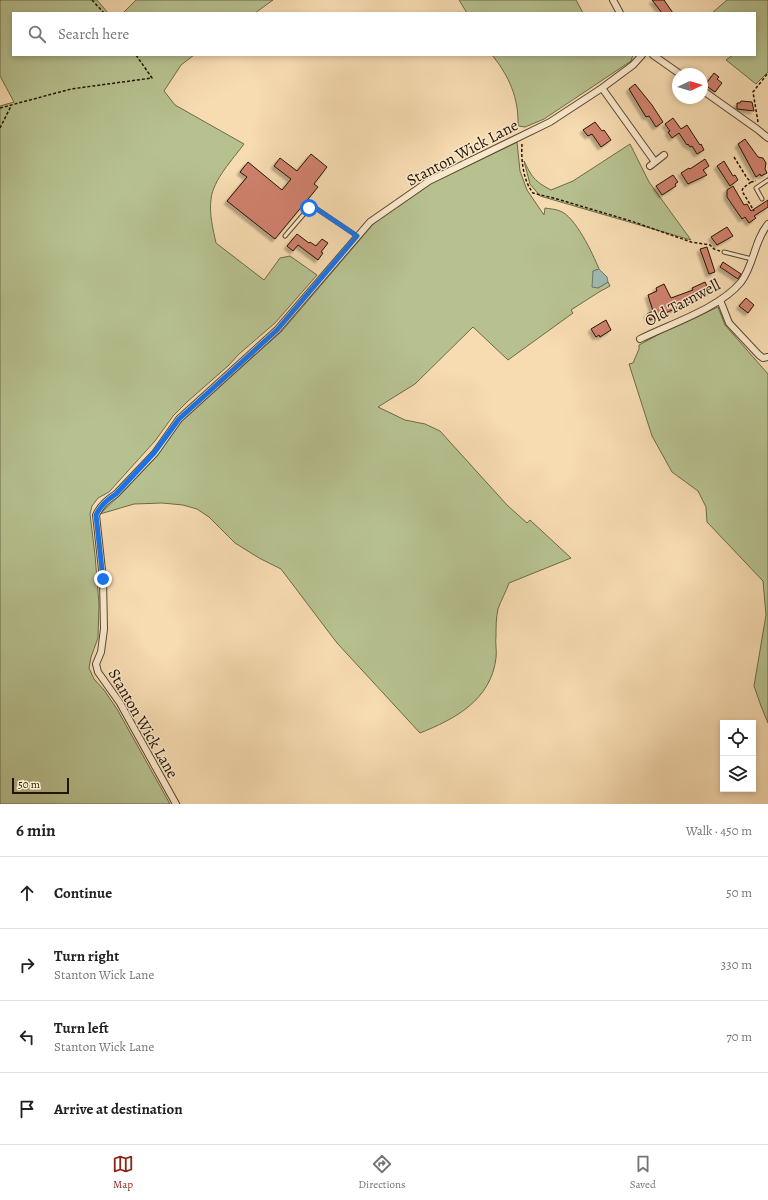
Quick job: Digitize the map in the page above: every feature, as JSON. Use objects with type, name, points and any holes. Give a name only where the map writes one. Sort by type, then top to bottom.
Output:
[{"type":"street","points":[[612,0],[619,12]]},
{"type":"street","name":"Stanton Wick Lane","points":[[176,804],[120,703],[98,672],[96,664],[100,652],[104,629],[103,579],[96,515],[100,507],[116,494],[154,453],[179,419],[277,330],[370,222],[429,181],[550,122],[602,88],[633,65],[641,56]]},
{"type":"street","points":[[654,56],[672,68]]},
{"type":"street","points":[[602,88],[652,164],[664,155]]},
{"type":"street","points":[[708,94],[758,129],[768,138]]},
{"type":"street","name":"Old Tarnwell","points":[[640,339],[706,308],[720,300],[741,282],[758,242],[768,224]]},
{"type":"street","points":[[720,300],[734,330],[758,355],[764,358],[768,357]]},
{"type":"lane","points":[[762,199],[756,188],[768,180]]},
{"type":"lane","points":[[285,236],[309,208],[313,207],[357,236]]},
{"type":"lane","points":[[724,252],[752,259]]},
{"type":"path","points":[[92,0],[103,12]]},
{"type":"path","points":[[0,108],[71,90],[152,78],[137,56]]},
{"type":"path","points":[[758,126],[759,119],[753,92],[768,73]]},
{"type":"path","points":[[0,128],[11,106]]},
{"type":"path","points":[[523,135],[521,151],[524,171],[529,188],[533,193],[631,221],[691,242],[710,246],[724,252]]},
{"type":"path","points":[[734,157],[751,182]]},
{"type":"path","points":[[754,211],[742,191],[743,188],[751,182],[756,181]]},
{"type":"green space","points":[[0,0],[97,0],[107,12],[12,12],[12,56],[193,56],[181,65],[164,91],[175,105],[244,144],[215,184],[211,199],[211,210],[216,243],[264,280],[280,258],[290,256],[317,275],[275,323],[239,354],[173,416],[155,441],[109,492],[98,498],[92,506],[90,514],[99,604],[98,638],[91,657],[89,668],[94,679],[104,690],[117,709],[170,804],[0,804],[0,106],[14,102],[0,76]]},
{"type":"green space","points":[[136,0],[273,0],[256,12],[124,12]]},
{"type":"green space","points":[[459,0],[576,0],[582,12],[466,12]]},
{"type":"green space","points":[[727,0],[768,0],[768,72],[756,84],[726,60],[732,56],[756,56],[756,12],[713,12]]},
{"type":"green space","points":[[493,56],[633,56],[631,61],[544,119],[525,127],[518,126],[515,97],[508,79]]},
{"type":"green space","points":[[517,142],[520,171],[527,190],[544,215],[545,208],[555,209],[566,214],[572,220],[583,236],[599,269],[593,271],[598,288],[608,282],[610,286],[571,310],[573,313],[508,360],[473,327],[415,384],[378,407],[405,420],[425,424],[440,431],[507,505],[527,523],[530,520],[571,558],[509,583],[498,609],[496,622],[496,658],[493,673],[487,685],[469,706],[458,714],[420,733],[337,643],[281,569],[259,558],[235,543],[209,517],[197,509],[183,505],[162,503],[134,504],[100,514],[123,492],[159,452],[184,418],[282,331],[374,223],[430,184]]},
{"type":"green space","points":[[630,144],[649,182],[691,240],[540,196],[530,184],[524,161],[534,178],[551,190],[573,181]]},
{"type":"green space","points":[[718,307],[725,325],[768,374],[768,723],[754,686],[766,615],[763,581],[707,522],[706,507],[698,491],[672,472],[652,436],[629,364],[633,363],[639,349],[639,345],[665,331]]},
{"type":"water","points":[[599,269],[607,277],[608,282],[598,288],[592,287],[593,271]]},
{"type":"building","points":[[652,0],[664,0],[672,12],[661,12]]},
{"type":"building","points":[[714,73],[719,77],[717,79],[722,83],[715,92],[708,87],[708,81]]},
{"type":"building","points":[[635,84],[652,105],[663,122],[656,127],[649,116],[646,117],[629,89]]},
{"type":"building","points":[[741,101],[752,102],[754,111],[737,109],[737,103],[740,103]]},
{"type":"building","points":[[673,118],[681,129],[687,125],[704,150],[697,154],[692,146],[690,147],[688,144],[687,145],[679,133],[672,138],[668,132],[670,131],[665,124]]},
{"type":"building","points":[[595,122],[602,131],[604,130],[611,140],[601,147],[592,134],[588,136],[583,130]]},
{"type":"building","points":[[745,139],[758,157],[763,158],[766,163],[765,169],[767,173],[761,176],[760,174],[756,177],[738,144]]},
{"type":"building","points":[[311,154],[327,167],[314,184],[318,187],[275,239],[227,201],[247,177],[240,172],[248,162],[282,190],[291,179],[274,166],[280,158],[297,171]]},
{"type":"building","points":[[705,159],[709,166],[703,170],[707,175],[688,184],[681,173]]},
{"type":"building","points":[[724,161],[733,176],[735,175],[738,180],[730,186],[717,166]]},
{"type":"building","points":[[673,175],[678,182],[675,184],[676,186],[662,195],[656,186]]},
{"type":"building","points":[[733,186],[744,205],[747,204],[751,211],[768,200],[768,207],[754,216],[756,218],[749,223],[745,217],[742,219],[727,197],[727,190]]},
{"type":"building","points":[[727,227],[733,236],[717,245],[711,237]]},
{"type":"building","points":[[297,234],[309,243],[310,242],[316,246],[322,239],[328,243],[321,252],[323,253],[318,260],[298,245],[293,251],[287,246]]},
{"type":"building","points":[[707,247],[715,272],[709,274],[700,249]]},
{"type":"building","points":[[723,262],[741,274],[738,279],[720,267]]},
{"type":"building","points":[[705,282],[710,293],[650,320],[647,314],[653,311],[648,295],[657,291],[656,288],[664,284],[671,298],[693,290],[692,288]]},
{"type":"building","points":[[746,298],[754,305],[748,313],[739,306]]},
{"type":"building","points":[[606,320],[611,330],[600,337],[599,335],[596,337],[591,329]]},
{"type":"route","points":[[103,579],[96,515],[100,507],[116,494],[154,453],[179,419],[277,330],[357,236],[317,209],[313,207],[309,208]]}]
